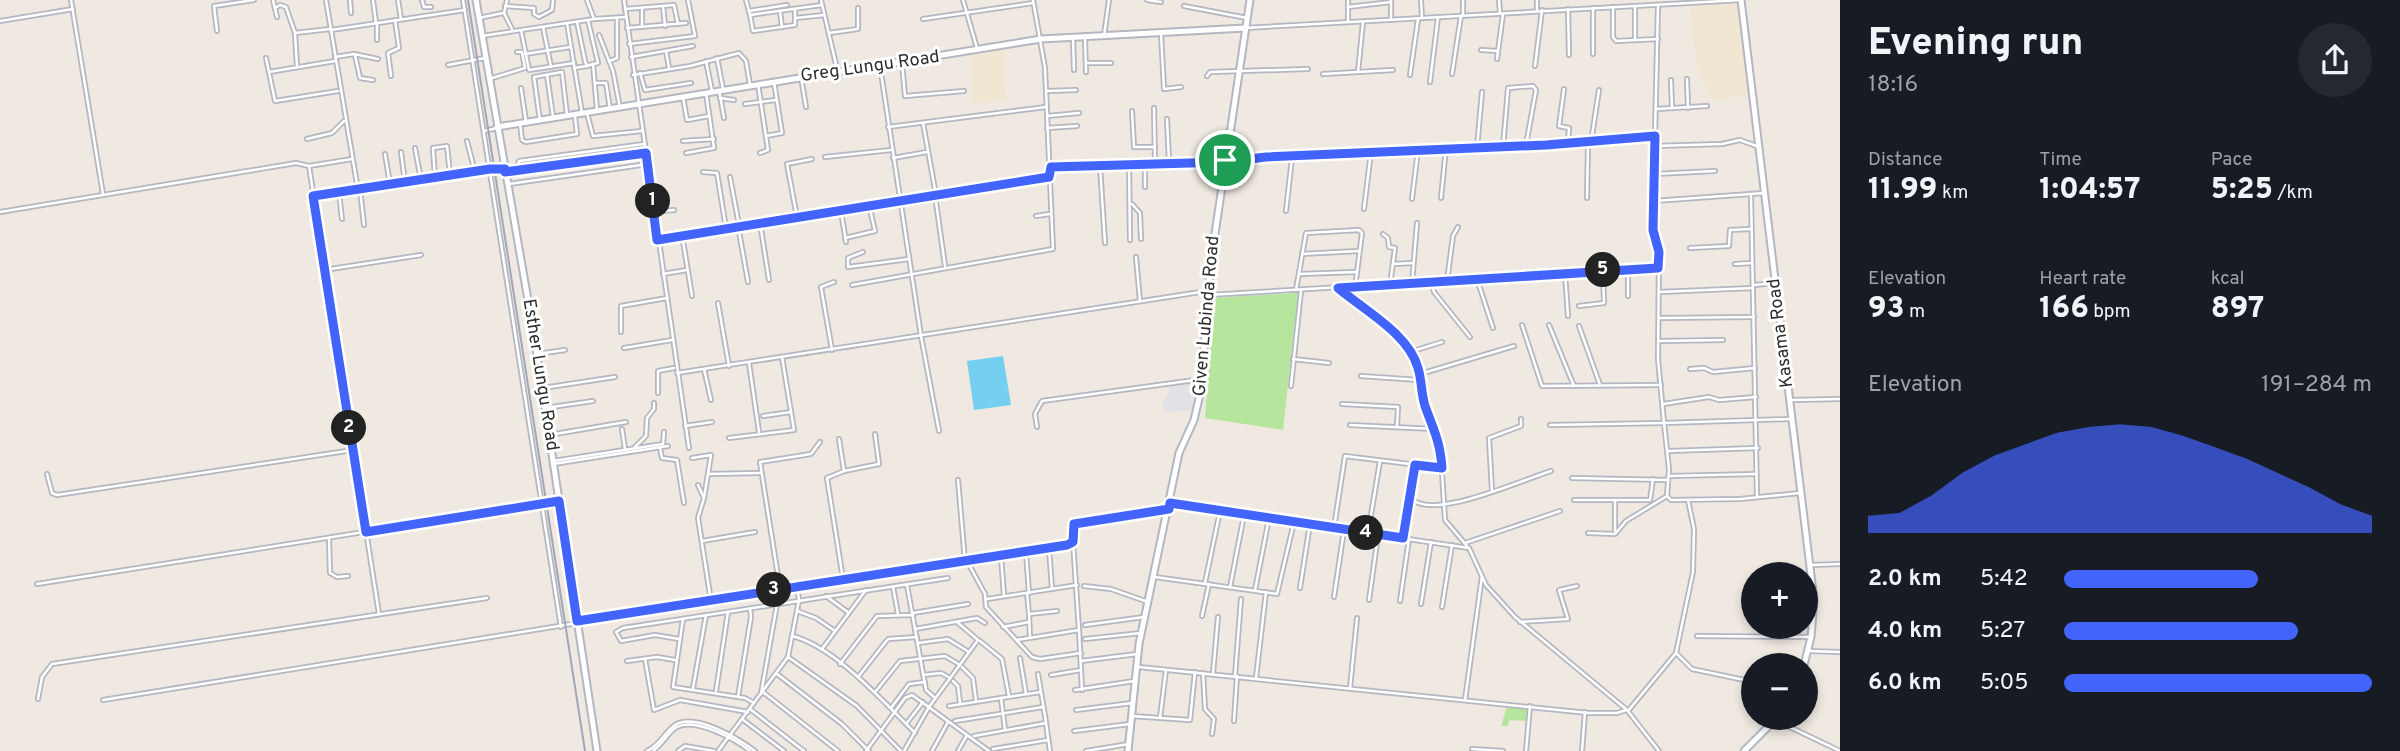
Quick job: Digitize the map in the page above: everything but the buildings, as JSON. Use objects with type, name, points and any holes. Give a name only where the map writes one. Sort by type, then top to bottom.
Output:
[{"type":"street","points":[[71,0],[103,194]]},
{"type":"street","points":[[217,31],[214,6],[254,0]]},
{"type":"street","points":[[273,0],[277,18]]},
{"type":"street","points":[[326,0],[344,121],[365,225]]},
{"type":"street","points":[[350,0],[351,13]]},
{"type":"street","points":[[373,0],[377,40]]},
{"type":"street","points":[[398,0],[401,19]]},
{"type":"street","points":[[422,0],[424,7],[431,7]]},
{"type":"street","points":[[463,0],[561,626]]},
{"type":"street","name":"Esther Lungu Road","points":[[476,0],[537,354],[596,749]]},
{"type":"street","points":[[507,0],[504,13],[513,31]]},
{"type":"street","points":[[505,6],[534,8],[534,14],[539,17],[552,10],[553,0]]},
{"type":"street","points":[[587,0],[594,19]]},
{"type":"street","points":[[624,0],[657,240],[690,448]]},
{"type":"street","points":[[629,44],[695,36],[688,0]]},
{"type":"street","points":[[746,0],[753,31],[795,25],[795,9]]},
{"type":"street","points":[[821,0],[838,73]]},
{"type":"street","points":[[963,0],[978,51]]},
{"type":"street","points":[[1104,36],[1109,0]]},
{"type":"street","points":[[1147,0],[1161,2]]},
{"type":"street","name":"Given Lubinda Road","points":[[1129,748],[1137,654],[1180,450],[1197,411],[1202,379],[1207,293],[1250,0]]},
{"type":"street","points":[[1348,0],[1348,22]]},
{"type":"street","points":[[1410,75],[1421,0]]},
{"type":"street","points":[[1452,74],[1463,0]]},
{"type":"street","points":[[1497,60],[1502,13],[1499,0]]},
{"type":"street","points":[[1535,66],[1540,10],[1537,0]]},
{"type":"street","points":[[1574,0],[1574,8]]},
{"type":"street","points":[[1245,28],[1741,0]]},
{"type":"street","name":"Kasama Road","points":[[1741,0],[1808,562]]},
{"type":"street","points":[[1348,7],[1391,1],[1391,20]]},
{"type":"street","points":[[852,285],[1052,249],[1049,177],[1051,167],[1046,91],[1041,39],[1033,2],[923,19]]},
{"type":"street","points":[[275,8],[282,5],[286,8],[295,33],[297,67]]},
{"type":"street","points":[[625,9],[675,5],[678,24]]},
{"type":"street","points":[[750,13],[787,5]]},
{"type":"street","points":[[750,13],[822,5]]},
{"type":"street","points":[[1658,5],[1653,230],[1659,252],[1661,385],[1668,451],[1667,496]]},
{"type":"street","points":[[663,6],[665,26]]},
{"type":"street","points":[[1184,6],[1247,18]]},
{"type":"street","points":[[1635,6],[1635,40]]},
{"type":"street","points":[[1613,7],[1613,37],[1618,41],[1658,39]]},
{"type":"street","points":[[829,33],[859,29],[858,8]]},
{"type":"street","points":[[1593,8],[1593,54]]},
{"type":"street","points":[[0,21],[73,9]]},
{"type":"street","points":[[642,9],[642,28]]},
{"type":"street","points":[[1568,9],[1569,55]]},
{"type":"street","points":[[295,33],[465,10]]},
{"type":"street","points":[[780,11],[782,27]]},
{"type":"street","points":[[479,18],[504,13]]},
{"type":"street","points":[[796,18],[824,15]]},
{"type":"street","points":[[482,36],[594,19],[626,17]]},
{"type":"street","points":[[1430,82],[1438,17]]},
{"type":"street","points":[[521,30],[529,70],[587,66],[618,58],[617,18]]},
{"type":"street","points":[[391,76],[388,53],[399,48],[395,20]]},
{"type":"street","points":[[588,20],[595,63],[597,111]]},
{"type":"street","points":[[577,22],[587,66]]},
{"type":"street","points":[[1358,72],[1363,22]]},
{"type":"street","points":[[567,23],[582,114],[593,136],[643,131]]},
{"type":"street","points":[[627,28],[686,23]]},
{"type":"street","points":[[544,27],[551,67]]},
{"type":"street","name":"Greg Lungu Road","points":[[498,127],[1041,39],[1245,28]]},
{"type":"street","points":[[1161,33],[1164,89],[1181,87]]},
{"type":"street","points":[[599,36],[610,60],[620,108]]},
{"type":"street","points":[[1085,37],[1086,72]]},
{"type":"street","points":[[1073,38],[1074,70]]},
{"type":"street","points":[[631,57],[693,46]]},
{"type":"street","points":[[525,54],[571,47]]},
{"type":"street","points":[[1481,50],[1498,51]]},
{"type":"street","points":[[666,51],[669,69]]},
{"type":"street","points":[[489,79],[524,69],[522,52],[517,52]]},
{"type":"street","points":[[633,75],[739,53],[746,61],[750,86]]},
{"type":"street","points":[[355,55],[360,78],[373,80]]},
{"type":"street","points":[[269,72],[355,55],[378,59]]},
{"type":"street","points":[[266,58],[275,101],[339,91]]},
{"type":"street","points":[[448,65],[485,58]]},
{"type":"street","points":[[685,153],[713,149],[710,116],[716,92],[718,58]]},
{"type":"street","points":[[706,61],[724,118]]},
{"type":"street","points":[[902,63],[905,96],[964,91]]},
{"type":"street","points":[[1086,64],[1111,63]]},
{"type":"street","points":[[880,66],[920,336],[939,431]]},
{"type":"street","points":[[1208,76],[1210,72],[1308,69]]},
{"type":"street","points":[[1323,74],[1393,70]]},
{"type":"street","points":[[540,121],[534,79],[562,72],[567,116]]},
{"type":"street","points":[[640,74],[645,90],[691,83]]},
{"type":"street","points":[[547,75],[553,118]]},
{"type":"street","points":[[801,77],[806,107]]},
{"type":"street","points":[[1687,79],[1688,107]]},
{"type":"street","points":[[1671,80],[1672,108]]},
{"type":"street","points":[[766,136],[782,133],[774,82]]},
{"type":"street","points":[[595,83],[606,83],[610,109]]},
{"type":"street","points":[[758,84],[768,151],[760,153]]},
{"type":"street","points":[[673,86],[675,99]]},
{"type":"street","points":[[1503,147],[1508,88],[1533,86],[1536,90],[1526,145]]},
{"type":"street","points":[[521,88],[522,140],[526,142],[577,134],[582,114]]},
{"type":"street","points":[[1564,89],[1559,126],[1569,128],[1568,144]]},
{"type":"street","points":[[1046,91],[1076,90]]},
{"type":"street","points":[[1587,198],[1590,142],[1599,90]]},
{"type":"street","points":[[716,92],[734,100]]},
{"type":"street","points":[[1476,148],[1482,92]]},
{"type":"street","points":[[683,97],[687,120],[710,116]]},
{"type":"street","points":[[745,104],[776,100]]},
{"type":"street","points":[[1656,109],[1707,106]]},
{"type":"street","points":[[888,127],[1046,107]]},
{"type":"street","points":[[1154,108],[1155,163]]},
{"type":"street","points":[[1132,111],[1134,147],[1155,148]]},
{"type":"street","points":[[1047,116],[1079,113]]},
{"type":"street","points":[[1167,119],[1169,162]]},
{"type":"street","points":[[307,139],[332,133],[344,121]]},
{"type":"street","points":[[923,123],[945,267]]},
{"type":"street","points":[[1047,128],[1077,126]]},
{"type":"street","points":[[484,131],[498,127]]},
{"type":"street","points":[[1051,167],[1568,144],[1655,136]]},
{"type":"street","points":[[683,141],[714,139]]},
{"type":"street","points":[[1654,146],[1721,145],[1740,140],[1759,147]]},
{"type":"street","points":[[467,141],[475,172]]},
{"type":"street","points":[[516,170],[519,162],[645,144]]},
{"type":"street","points":[[435,177],[433,148],[440,145],[447,146],[450,176]]},
{"type":"street","points":[[624,147],[625,156]]},
{"type":"street","points":[[415,148],[421,180]]},
{"type":"street","points":[[1441,198],[1446,148]]},
{"type":"street","points":[[1482,148],[1482,156]]},
{"type":"street","points":[[825,157],[891,149]]},
{"type":"street","points":[[1412,199],[1418,150]]},
{"type":"street","points":[[401,152],[405,182]]},
{"type":"street","points":[[892,158],[928,152]]},
{"type":"street","points":[[1364,209],[1371,152]]},
{"type":"street","points":[[313,196],[490,169],[516,170],[646,153]]},
{"type":"street","points":[[385,154],[390,184]]},
{"type":"street","points":[[1286,211],[1292,157]]},
{"type":"street","points":[[0,212],[296,163],[309,166],[352,159]]},
{"type":"street","points":[[797,217],[787,164],[812,159]]},
{"type":"street","points":[[508,184],[648,164]]},
{"type":"street","points":[[1129,164],[1130,240]]},
{"type":"street","points":[[1145,164],[1145,187]]},
{"type":"street","points":[[309,166],[379,614]]},
{"type":"street","points":[[1100,166],[1105,243]]},
{"type":"street","points":[[1655,174],[1715,171]]},
{"type":"street","points":[[703,172],[718,173],[726,228]]},
{"type":"street","points":[[730,177],[748,282]]},
{"type":"street","points":[[657,240],[1049,177]]},
{"type":"street","points":[[339,193],[342,219]]},
{"type":"street","points":[[1654,201],[1764,193]]},
{"type":"street","points":[[1751,195],[1757,496]]},
{"type":"street","points":[[1130,202],[1140,213],[1141,239]]},
{"type":"street","points":[[841,209],[846,240],[875,231],[869,205]]},
{"type":"street","points":[[654,212],[674,210]]},
{"type":"street","points":[[1130,213],[1140,213]]},
{"type":"street","points":[[1036,216],[1051,214]]},
{"type":"street","points":[[760,223],[769,280]]},
{"type":"street","points":[[1412,283],[1418,223]]},
{"type":"street","points":[[1447,281],[1453,236],[1458,227]]},
{"type":"street","points":[[1690,248],[1729,246],[1730,230],[1751,229]]},
{"type":"street","points":[[1296,291],[1306,233],[1359,230],[1362,233],[1355,288]]},
{"type":"street","points":[[1382,234],[1388,238],[1389,247],[1395,248],[1391,285]]},
{"type":"street","points":[[682,235],[692,296]]},
{"type":"street","points":[[1302,254],[1359,251]]},
{"type":"street","points":[[863,252],[848,258],[848,267],[909,259]]},
{"type":"street","points":[[324,270],[421,255]]},
{"type":"street","points":[[1136,257],[1140,301]]},
{"type":"street","points":[[1735,264],[1752,263]]},
{"type":"street","points":[[1393,264],[1413,264]]},
{"type":"street","points":[[677,373],[1207,293],[1301,291],[1658,268]]},
{"type":"street","points":[[1628,269],[1628,296]]},
{"type":"street","points":[[663,274],[687,270]]},
{"type":"street","points":[[1579,306],[1604,303],[1603,270]]},
{"type":"street","points":[[1300,274],[1357,272]]},
{"type":"street","points":[[1566,273],[1568,316]]},
{"type":"street","points":[[1477,279],[1493,328]]},
{"type":"street","points":[[832,350],[821,287],[834,282]]},
{"type":"street","points":[[1431,282],[1434,292],[1470,337]]},
{"type":"street","points":[[1658,292],[1753,287],[1776,283]]},
{"type":"street","points":[[1338,288],[1387,328],[1410,352],[1440,440],[1445,520],[1469,548],[1486,586],[1520,622],[1627,711],[1659,751]]},
{"type":"street","points":[[1291,386],[1301,291]]},
{"type":"street","points":[[621,332],[621,306],[667,298]]},
{"type":"street","points":[[718,303],[729,366]]},
{"type":"street","points":[[1660,318],[1754,317]]},
{"type":"street","points":[[1549,325],[1569,381],[1574,387]]},
{"type":"street","points":[[1522,326],[1542,386],[1661,385]]},
{"type":"street","points":[[1579,326],[1600,386]]},
{"type":"street","points":[[624,348],[672,340]]},
{"type":"street","points":[[1660,341],[1723,340]]},
{"type":"street","points":[[1410,352],[1442,342]]},
{"type":"street","points":[[1419,374],[1514,346]]},
{"type":"street","points":[[537,354],[565,350]]},
{"type":"street","points":[[729,438],[759,432],[792,431],[782,357]]},
{"type":"street","points":[[1293,359],[1329,363]]},
{"type":"street","points":[[749,363],[759,432]]},
{"type":"street","points":[[658,394],[658,372],[676,367]]},
{"type":"street","points":[[1690,369],[1704,368],[1713,372],[1755,368]]},
{"type":"street","points":[[704,369],[710,400]]},
{"type":"street","points":[[1361,376],[1419,380]]},
{"type":"street","points":[[542,388],[614,377]]},
{"type":"street","points":[[1037,427],[1035,414],[1042,401],[1202,379]]},
{"type":"street","points":[[1663,404],[1709,397],[1716,400],[1756,397]]},
{"type":"street","points":[[1789,400],[1840,399]]},
{"type":"street","points":[[545,408],[593,401]]},
{"type":"street","points":[[652,446],[646,436],[647,418],[654,409],[654,403]]},
{"type":"street","points":[[1342,404],[1398,408],[1397,427]]},
{"type":"street","points":[[763,416],[791,412]]},
{"type":"street","points":[[1492,491],[1489,438],[1521,426],[1521,419]]},
{"type":"street","points":[[1550,425],[1791,419]]},
{"type":"street","points":[[549,435],[626,422]]},
{"type":"street","points":[[685,426],[712,422]]},
{"type":"street","points":[[1350,425],[1435,428]]},
{"type":"street","points":[[622,429],[625,449]]},
{"type":"street","points":[[553,463],[664,443],[664,432]]},
{"type":"street","points":[[843,579],[827,478],[844,471],[880,464],[875,434]]},
{"type":"street","points":[[635,447],[646,436]]},
{"type":"street","points":[[839,439],[844,471]]},
{"type":"street","points":[[780,589],[760,462],[811,454],[820,442]]},
{"type":"street","points":[[553,463],[668,446]]},
{"type":"street","points":[[660,447],[662,458],[677,460],[684,503]]},
{"type":"street","points":[[1668,451],[1758,449]]},
{"type":"street","points":[[47,474],[52,493],[57,495],[354,450]]},
{"type":"street","points":[[692,458],[711,455],[698,517],[711,601]]},
{"type":"street","points":[[1334,528],[1345,456],[1442,468]]},
{"type":"street","points":[[1368,534],[1380,461]]},
{"type":"street","points":[[1403,538],[1415,465]]},
{"type":"street","points":[[1411,500],[1443,506],[1551,471]]},
{"type":"street","points":[[709,474],[760,473]]},
{"type":"street","points":[[1572,478],[1653,479],[1758,474]]},
{"type":"street","points":[[1574,500],[1650,500],[1653,479]]},
{"type":"street","points":[[958,480],[966,561],[987,598],[986,607],[1035,659],[1080,653]]},
{"type":"street","points":[[698,485],[704,498]]},
{"type":"street","points":[[1667,496],[1671,500],[1688,500],[1800,493]]},
{"type":"street","points":[[1615,534],[1626,521],[1667,496]]},
{"type":"street","points":[[1615,500],[1615,534]]},
{"type":"street","points":[[1136,667],[1585,712],[1627,711],[1676,653],[1693,572],[1693,529],[1688,500]]},
{"type":"street","points":[[37,584],[559,501]]},
{"type":"street","points":[[1082,690],[1074,524],[1169,506],[1244,514],[1469,548]]},
{"type":"street","points":[[1202,616],[1220,511]]},
{"type":"street","points":[[1465,543],[1560,511]]},
{"type":"street","points":[[1230,587],[1244,514]]},
{"type":"street","points":[[1255,590],[1269,518]]},
{"type":"street","points":[[1155,577],[1279,592],[1294,522]]},
{"type":"street","points":[[1300,588],[1310,524]]},
{"type":"street","points":[[1334,597],[1344,530]]},
{"type":"street","points":[[702,541],[755,532]]},
{"type":"street","points":[[1588,533],[1615,534]]},
{"type":"street","points":[[1369,600],[1378,535]]},
{"type":"street","points":[[329,538],[330,573],[341,578],[348,576]]},
{"type":"street","points":[[1400,601],[1409,539]]},
{"type":"street","points":[[1421,604],[1431,542]]},
{"type":"street","points":[[103,700],[797,586],[1073,544]]},
{"type":"street","points":[[1442,607],[1452,545]]},
{"type":"street","points":[[1049,548],[1052,589]]},
{"type":"street","points":[[1026,552],[1030,637]]},
{"type":"street","points":[[1001,555],[1004,596]]},
{"type":"street","points":[[1818,565],[1840,564]]},
{"type":"street","points":[[1465,700],[1482,576]]},
{"type":"street","points":[[679,639],[656,635],[621,641],[616,632],[623,628],[948,578]]},
{"type":"street","points":[[907,585],[926,690],[936,699]]},
{"type":"street","points":[[987,598],[1077,585]]},
{"type":"street","points":[[678,751],[685,746],[716,751],[777,674],[788,657],[799,600],[797,586]]},
{"type":"street","points":[[1084,586],[1111,589],[1148,603]]},
{"type":"street","points":[[1480,587],[1486,586]]},
{"type":"street","points":[[1520,622],[1568,619],[1559,590],[1577,586]]},
{"type":"street","points":[[893,587],[898,615]]},
{"type":"street","points":[[821,650],[866,590]]},
{"type":"street","points":[[1256,678],[1266,592]]},
{"type":"street","points":[[826,596],[849,613]]},
{"type":"street","points":[[38,699],[43,675],[52,664],[487,598]]},
{"type":"street","points":[[1234,721],[1241,599]]},
{"type":"street","points":[[760,696],[777,604]]},
{"type":"street","points":[[840,664],[873,619],[968,604]]},
{"type":"street","points":[[738,697],[751,617],[750,608]]},
{"type":"street","points":[[797,611],[816,618],[835,631]]},
{"type":"street","points":[[1029,614],[1057,611]]},
{"type":"street","points":[[715,693],[728,612]]},
{"type":"street","points":[[693,689],[706,615]]},
{"type":"street","points":[[1085,625],[1145,617]]},
{"type":"street","points":[[1213,674],[1218,617]]},
{"type":"street","points":[[915,629],[977,618],[985,623]]},
{"type":"street","points":[[1350,688],[1357,618]]},
{"type":"street","points":[[683,619],[671,685],[676,689],[693,689],[738,697],[754,703]]},
{"type":"street","points":[[788,657],[857,706],[903,751],[929,707],[952,680],[978,640],[957,622]]},
{"type":"street","points":[[1003,626],[1029,622]]},
{"type":"street","points":[[1017,640],[1079,631]]},
{"type":"street","points":[[1085,639],[1142,632]]},
{"type":"street","points":[[792,636],[805,639],[858,678],[915,733]]},
{"type":"street","points":[[1697,636],[1741,636]]},
{"type":"street","points":[[858,678],[888,639],[916,638]]},
{"type":"street","points":[[1022,645],[1025,638]]},
{"type":"street","points":[[918,643],[948,639],[970,652]]},
{"type":"street","name":"Kasama Road","points":[[1809,651],[1811,639]]},
{"type":"street","points":[[980,641],[1002,659],[1009,696]]},
{"type":"street","points":[[1809,651],[1840,652]]},
{"type":"street","points":[[1676,653],[1692,669],[1741,679]]},
{"type":"street","points":[[1081,661],[1137,654]]},
{"type":"street","points":[[875,692],[897,663],[945,656],[973,678],[976,702]]},
{"type":"street","points":[[627,661],[662,657],[676,660]]},
{"type":"street","points":[[1020,658],[1026,694]]},
{"type":"street","points":[[645,659],[654,710],[680,700],[749,710],[804,751]]},
{"type":"street","points":[[1051,675],[1082,670]]},
{"type":"street","points":[[1160,718],[1166,670]]},
{"type":"street","points":[[1131,716],[1191,719],[1195,672]]},
{"type":"street","points":[[923,675],[941,673],[952,680],[958,686],[960,704]]},
{"type":"street","points":[[1203,673],[1205,709],[1214,721],[1212,734]]},
{"type":"street","points":[[777,674],[842,724],[867,750],[909,695],[923,702],[988,750],[1048,740]]},
{"type":"street","points":[[1038,674],[1050,751]]},
{"type":"street","points":[[1075,690],[1134,681]]},
{"type":"street","points":[[891,708],[909,684],[925,682]]},
{"type":"street","points":[[764,692],[838,751]]},
{"type":"street","points":[[949,706],[1041,692]]},
{"type":"street","points":[[1001,698],[1005,730]]},
{"type":"street","points":[[906,724],[923,702]]},
{"type":"street","points":[[1076,710],[1132,703]]},
{"type":"street","points":[[1526,751],[1530,706]]},
{"type":"street","points":[[955,721],[1043,707]]},
{"type":"street","points":[[1582,751],[1585,712]]},
{"type":"street","points":[[742,719],[784,751]]},
{"type":"street","points":[[647,751],[678,724],[686,722],[730,735],[753,751]]},
{"type":"street","points":[[932,751],[948,722]]},
{"type":"street","points":[[974,736],[1046,723]]},
{"type":"street","points":[[1074,732],[1131,724]]},
{"type":"street","points":[[653,751],[678,726],[686,725],[730,735]]},
{"type":"street","points":[[1744,751],[1765,730]]},
{"type":"street","points":[[1798,730],[1840,751]]},
{"type":"street","points":[[958,751],[967,735]]},
{"type":"street","points":[[1086,751],[1129,748]]},
{"type":"street","points":[[1472,748],[1503,751]]},
{"type":"shaded area","points":[[1738,4],[1751,94],[1713,101],[1697,66],[1689,6]]},
{"type":"shaded area","points":[[1003,46],[1006,100],[974,104],[970,52],[985,54]]},
{"type":"shaded area","points":[[1199,381],[1195,410],[1164,412],[1163,401],[1169,394],[1169,386]]},
{"type":"green space","points":[[1298,293],[1283,430],[1205,418],[1214,298]]},
{"type":"green space","points":[[1507,707],[1529,708],[1528,721],[1510,720],[1507,726],[1501,726]]},
{"type":"water","points":[[1003,356],[1011,405],[974,410],[967,361]]},
{"type":"railway","points":[[468,0],[585,751]]},
{"type":"route","points":[[1655,136],[1653,230],[1659,252],[1658,268],[1338,288],[1387,328],[1410,352],[1418,366],[1421,390],[1440,440],[1442,468],[1415,465],[1403,538],[1170,503],[1169,509],[1074,524],[1073,542],[1067,545],[577,621],[559,501],[366,532],[313,196],[490,169],[505,169],[505,172],[646,153],[657,240],[1049,177],[1051,167],[1225,160],[1588,143],[1655,136]]}]
